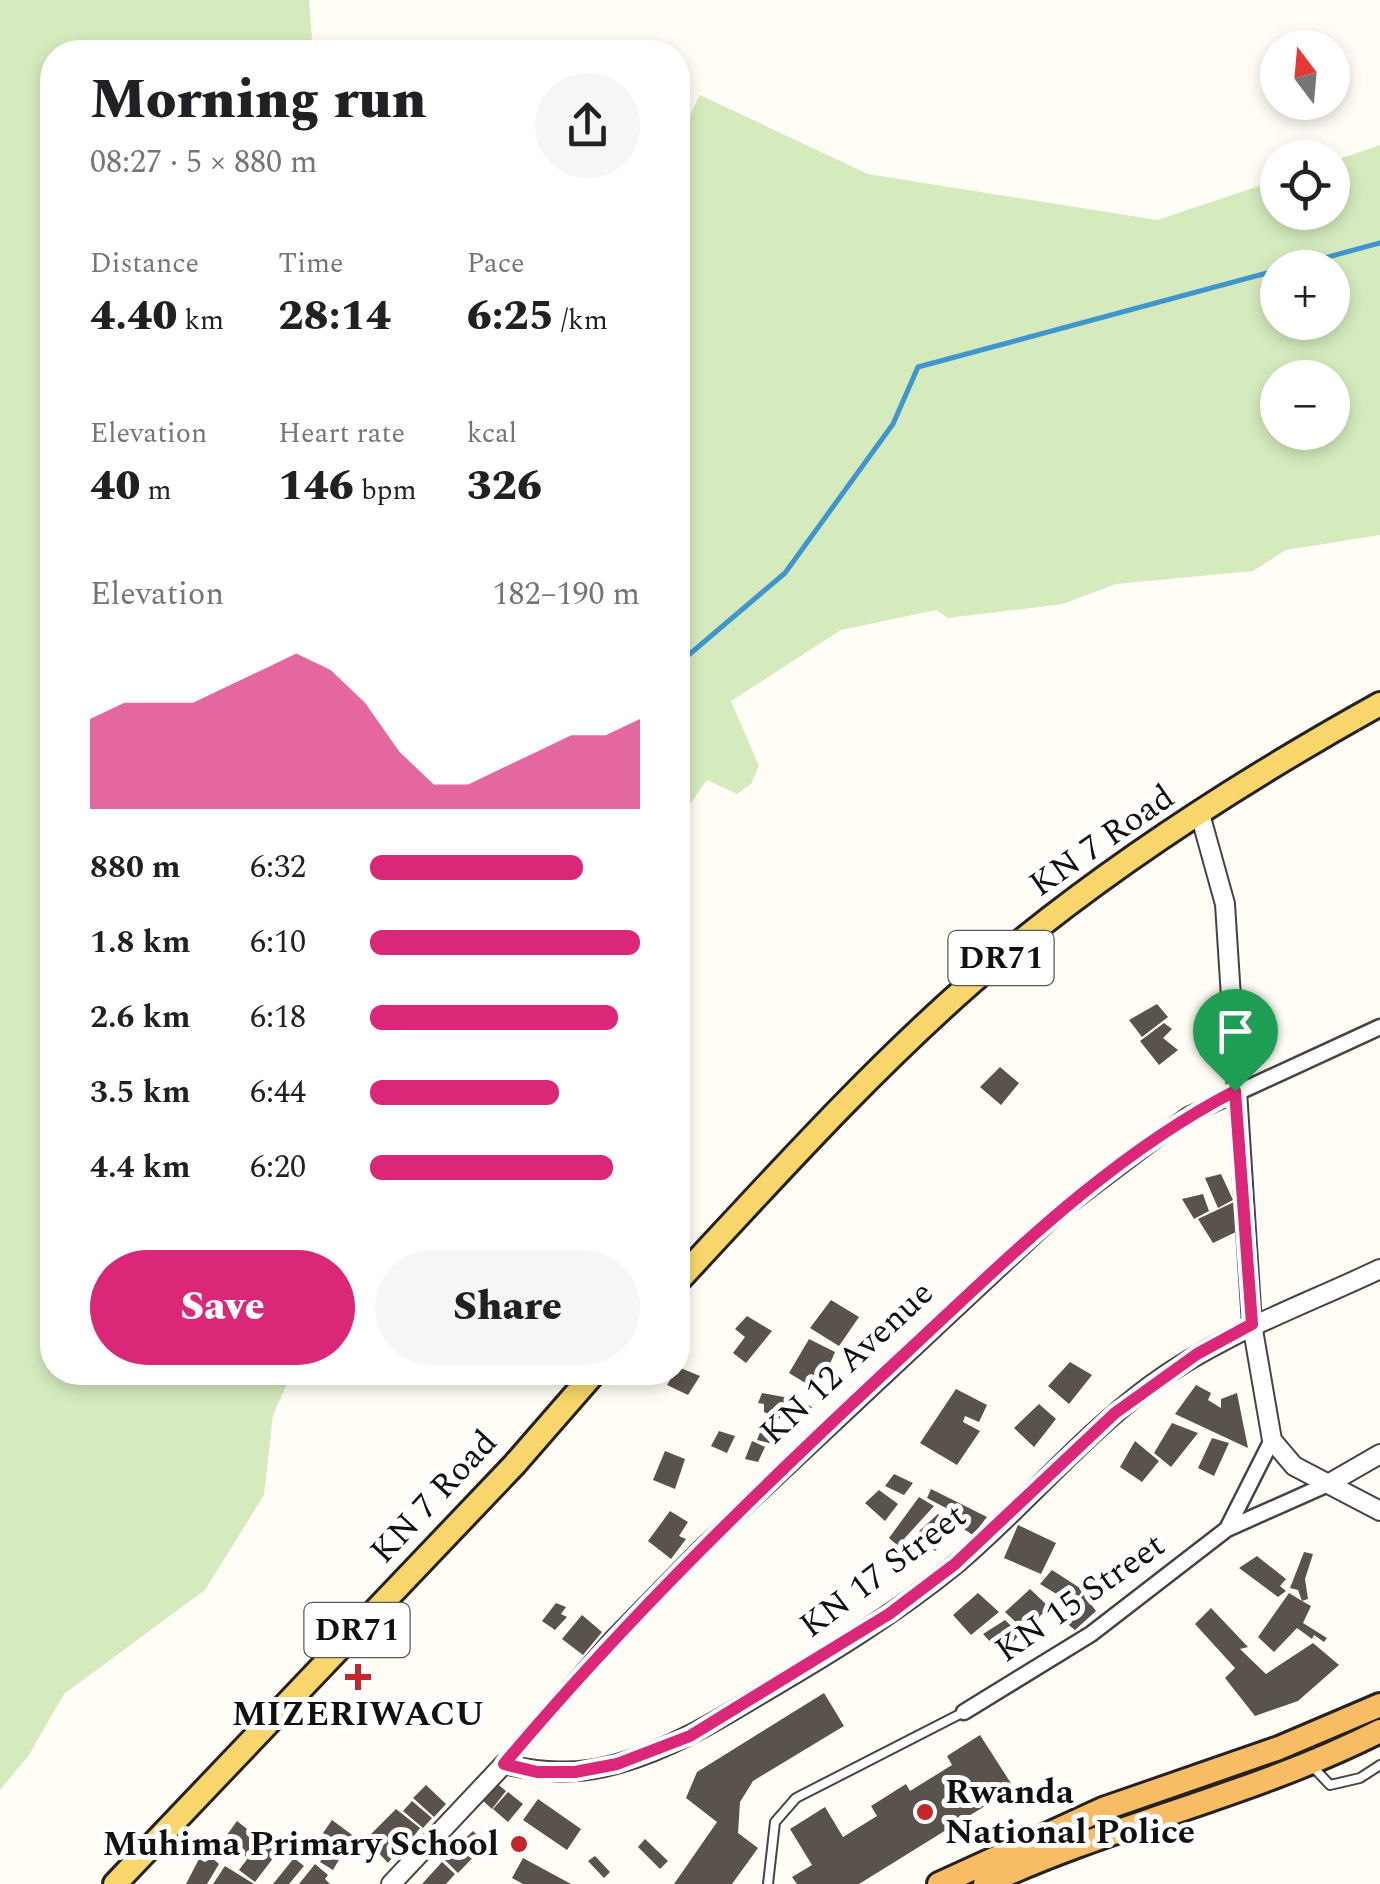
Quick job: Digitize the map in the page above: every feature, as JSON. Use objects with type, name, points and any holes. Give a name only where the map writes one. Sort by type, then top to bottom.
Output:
[{"type":"highway","points":[[977,1879],[1102,1808],[1279,1748],[1380,1706]]},
{"type":"highway","points":[[939,1884],[977,1879],[1310,1763],[1380,1730]]},
{"type":"main road","name":"KN 7 Road","points":[[690,1268],[842,1105],[973,981],[1059,912],[1264,770],[1380,704]]},
{"type":"main road","name":"KN 7 Road","points":[[116,1884],[514,1465],[584,1385]]},
{"type":"street","points":[[1200,814],[1225,904],[1252,1324],[1272,1440],[1294,1466],[1380,1511]]},
{"type":"street","name":"KN 12 Avenue","points":[[390,1884],[700,1548],[979,1285],[1148,1142],[1235,1091],[1380,1028]]},
{"type":"street","name":"KN 17 Street","points":[[504,1764],[537,1772],[575,1772],[617,1764],[690,1736],[889,1614],[955,1564],[1115,1413],[1197,1354],[1252,1324],[1380,1269]]},
{"type":"street","name":"KN 15 Street","points":[[1227,1528],[1272,1440]]},
{"type":"street","points":[[1328,1484],[1380,1454]]},
{"type":"street","name":"KN 15 Street","points":[[964,1712],[1092,1634],[1227,1528],[1328,1484]]},
{"type":"lane","points":[[768,1884],[774,1822],[796,1798],[964,1712]]},
{"type":"lane","points":[[1310,1763],[1330,1785],[1360,1778],[1380,1766]]},
{"type":"green space","points":[[0,0],[309,0],[312,40],[40,40],[40,1385],[287,1385],[273,1415],[264,1495],[205,1590],[64,1694],[29,1755],[0,1790]]},
{"type":"green space","points":[[700,95],[868,174],[1157,220],[1260,186],[1260,230],[1350,230],[1350,155],[1380,145],[1380,535],[1286,550],[1253,571],[1116,584],[1063,604],[948,618],[936,610],[841,630],[731,701],[759,766],[751,784],[737,794],[707,780],[690,804],[690,115]]},
{"type":"building","points":[[1157,1004],[1168,1017],[1142,1037],[1129,1020]]},
{"type":"building","points":[[1164,1023],[1172,1029],[1163,1038],[1178,1050],[1159,1065],[1140,1041]]},
{"type":"building","points":[[1000,1067],[1019,1083],[1001,1105],[980,1087]]},
{"type":"building","points":[[1221,1174],[1233,1200],[1218,1208],[1205,1178]]},
{"type":"building","points":[[1203,1194],[1209,1211],[1194,1219],[1182,1199]]},
{"type":"building","points":[[1234,1202],[1238,1231],[1213,1243],[1198,1219]]},
{"type":"building","points":[[831,1300],[859,1317],[839,1346],[810,1328]]},
{"type":"building","points":[[747,1316],[772,1331],[746,1363],[733,1353],[745,1337],[735,1329]]},
{"type":"building","points":[[809,1339],[835,1352],[822,1382],[816,1378],[812,1387],[789,1373]]},
{"type":"building","points":[[1070,1362],[1092,1375],[1069,1404],[1048,1386]]},
{"type":"building","points":[[690,1372],[700,1376],[688,1395],[667,1385],[690,1385]]},
{"type":"building","points":[[1196,1385],[1211,1393],[1208,1400],[1221,1408],[1221,1399],[1237,1393],[1248,1448],[1175,1414]]},
{"type":"building","points":[[956,1389],[987,1405],[979,1422],[965,1416],[963,1422],[980,1431],[957,1465],[920,1443]]},
{"type":"building","points":[[762,1393],[795,1399],[812,1407],[804,1420],[784,1410],[779,1419],[764,1412],[764,1404],[758,1403]]},
{"type":"building","points":[[1039,1404],[1056,1419],[1034,1447],[1014,1428]]},
{"type":"building","points":[[1172,1423],[1198,1433],[1171,1467],[1154,1453]]},
{"type":"building","points":[[762,1427],[785,1434],[781,1446],[757,1440]]},
{"type":"building","points":[[719,1431],[735,1436],[727,1453],[711,1446]]},
{"type":"building","points":[[1212,1438],[1229,1443],[1214,1476],[1198,1468]]},
{"type":"building","points":[[752,1441],[765,1447],[758,1462],[745,1459]]},
{"type":"building","points":[[1135,1441],[1159,1461],[1142,1482],[1120,1467]]},
{"type":"building","points":[[665,1451],[685,1459],[675,1489],[653,1480]]},
{"type":"building","points":[[894,1474],[913,1483],[904,1495],[885,1486]]},
{"type":"building","points":[[931,1489],[987,1517],[973,1535],[959,1526],[963,1517],[927,1498]]},
{"type":"building","points":[[879,1490],[898,1504],[885,1521],[865,1503]]},
{"type":"building","points":[[919,1497],[934,1506],[904,1539],[923,1556],[918,1564],[889,1538]]},
{"type":"building","points":[[670,1511],[688,1522],[679,1536],[686,1539],[671,1559],[648,1541]]},
{"type":"building","points":[[938,1514],[955,1530],[935,1551],[916,1534]]},
{"type":"building","points":[[1018,1525],[1056,1543],[1041,1574],[1004,1558]]},
{"type":"building","points":[[1304,1552],[1313,1554],[1305,1579],[1308,1599],[1302,1601],[1298,1590],[1290,1588]]},
{"type":"building","points":[[1257,1556],[1286,1579],[1280,1586],[1286,1591],[1278,1597],[1239,1568]]},
{"type":"building","points":[[1052,1570],[1083,1590],[1073,1604],[1040,1584]]},
{"type":"building","points":[[1030,1589],[1049,1607],[1025,1631],[1005,1612]]},
{"type":"building","points":[[978,1593],[999,1612],[971,1635],[953,1615]]},
{"type":"building","points":[[1289,1593],[1311,1606],[1303,1623],[1327,1638],[1324,1642],[1297,1628],[1274,1652],[1258,1637]]},
{"type":"building","points":[[1084,1595],[1096,1611],[1075,1630],[1060,1618],[1075,1609],[1073,1604]]},
{"type":"building","points":[[556,1603],[566,1607],[561,1614],[567,1617],[555,1630],[542,1621]]},
{"type":"building","points":[[1211,1608],[1248,1647],[1240,1649],[1266,1674],[1313,1643],[1339,1665],[1298,1701],[1255,1716],[1225,1678],[1235,1668],[1195,1624]]},
{"type":"building","points":[[582,1615],[602,1632],[583,1655],[562,1639]]},
{"type":"building","points":[[1005,1620],[1020,1634],[1002,1655],[983,1634]]},
{"type":"building","points":[[824,1693],[844,1726],[753,1781],[740,1802],[738,1833],[758,1848],[732,1884],[674,1884],[717,1822],[686,1798],[697,1772]]},
{"type":"building","name":"Rwanda National Police","points":[[980,1735],[1014,1788],[859,1884],[797,1884],[792,1877],[812,1865],[790,1829],[825,1807],[843,1837],[877,1816],[871,1806],[906,1784],[910,1791],[952,1765],[947,1756]]},
{"type":"building","points":[[495,1782],[506,1791],[492,1809],[481,1799]]},
{"type":"building","points":[[426,1785],[446,1804],[434,1817],[413,1798]]},
{"type":"building","points":[[508,1792],[523,1804],[508,1822],[493,1809]]},
{"type":"building","points":[[538,1799],[581,1829],[567,1850],[523,1820]]},
{"type":"building","points":[[412,1801],[432,1818],[423,1828],[403,1811]]},
{"type":"building","points":[[396,1809],[420,1828],[411,1840],[398,1830],[394,1835],[404,1842],[388,1863],[366,1839]]},
{"type":"building","points":[[332,1820],[355,1837],[346,1849],[323,1833]]},
{"type":"building","points":[[237,1821],[277,1853],[255,1882],[239,1870],[248,1858],[224,1839]]},
{"type":"building","points":[[473,1831],[486,1844],[458,1873],[444,1859]]},
{"type":"building","points":[[283,1839],[298,1848],[288,1857],[276,1845]]},
{"type":"building","points":[[645,1839],[668,1861],[660,1869],[638,1847]]},
{"type":"building","points":[[331,1843],[344,1851],[333,1870],[320,1862]]},
{"type":"building","points":[[595,1856],[610,1872],[604,1878],[588,1861]]},
{"type":"building","points":[[212,1858],[219,1864],[207,1884],[186,1884],[199,1859],[205,1862]]},
{"type":"building","points":[[294,1858],[304,1866],[289,1884],[273,1884]]},
{"type":"building","points":[[523,1858],[571,1884],[523,1884],[512,1878]]},
{"type":"building","points":[[442,1862],[455,1874],[446,1884],[422,1884]]},
{"type":"building","points":[[315,1864],[328,1875],[325,1879],[330,1884],[299,1884]]},
{"type":"building","points":[[225,1866],[254,1884],[213,1884]]},
{"type":"waterway","points":[[1350,251],[1380,243]]},
{"type":"waterway","points":[[690,654],[785,573],[893,424],[918,367],[1260,275]]},
{"type":"place","name":"MIZERIWACU","points":[[358,1677]]},
{"type":"place","name":"Rwanda National Police","points":[[925,1812]]},
{"type":"place","name":"Muhima Primary School","points":[[519,1844]]},
{"type":"route","points":[[1235,1091],[1252,1324],[1197,1354],[1115,1413],[955,1564],[889,1614],[690,1736],[617,1764],[575,1772],[537,1772],[504,1764],[612,1639],[700,1548],[979,1285],[1060,1212],[1148,1142],[1235,1091]]}]
